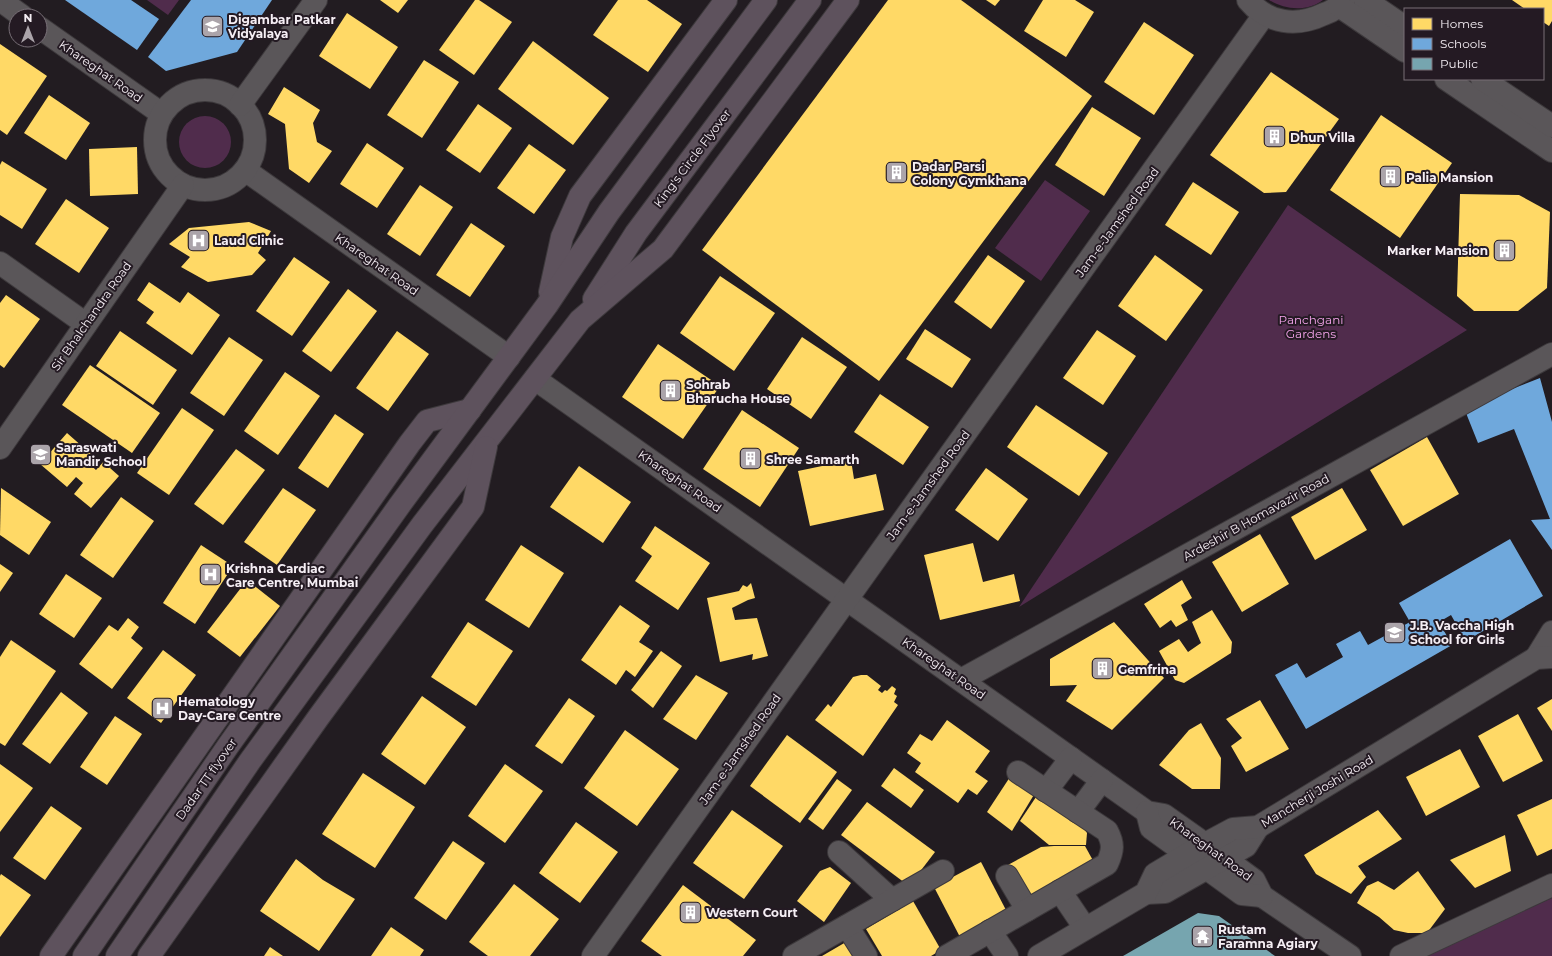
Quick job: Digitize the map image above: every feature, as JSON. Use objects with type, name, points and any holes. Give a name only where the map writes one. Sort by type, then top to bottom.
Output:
[{"type":"highway","points":[[547,305],[562,237],[580,196],[726,0]]},
{"type":"highway","points":[[547,305],[609,212],[766,0]]},
{"type":"highway","name":"King's Circle Flyover","points":[[580,320],[636,233],[810,0]]},
{"type":"highway","points":[[117,956],[250,761],[422,525],[580,320],[663,249],[848,0]]},
{"type":"highway","name":"Dadar TT flyover","points":[[84,956],[228,746],[399,506],[547,305]]},
{"type":"highway","points":[[51,956],[410,443],[427,422],[470,410]]},
{"type":"highway","points":[[149,956],[318,718],[473,507],[487,442]]},
{"type":"street","points":[[0,0],[11,8]]},
{"type":"street","points":[[240,105],[316,0]]},
{"type":"street","points":[[1248,0],[1254,8],[1264,15],[1274,19],[1296,23],[1311,20],[1342,3],[1404,50]]},
{"type":"street","points":[[1365,0],[1404,26]]},
{"type":"street","name":"Jam-e-Jamshed Road","points":[[593,956],[1264,15]]},
{"type":"street","name":"Khareghat Road","points":[[48,34],[162,114]]},
{"type":"street","points":[[1447,80],[1552,151]]},
{"type":"street","points":[[1483,80],[1552,126]]},
{"type":"street","points":[[210,90],[227,95],[240,105],[251,119],[254,130],[255,147],[250,162],[245,170],[233,182],[218,188],[201,190],[183,185],[169,175],[159,160],[155,144],[157,126],[162,114],[175,100],[191,92],[210,90]]},
{"type":"street","name":"Khareghat Road","points":[[245,170],[509,357]]},
{"type":"street","name":"Sir Bhalchandra Road","points":[[0,448],[183,185]]},
{"type":"street","points":[[0,264],[86,324]]},
{"type":"street","name":"Ardeshir B Homavazir Road","points":[[961,680],[1552,354]]},
{"type":"street","name":"Khareghat Road","points":[[536,379],[1147,812],[1164,815],[1196,849],[1216,863],[1254,880],[1262,896],[1350,956]]},
{"type":"street","name":"Mancherji Joshi Road","points":[[1146,893],[1155,874],[1196,849],[1233,829],[1258,827],[1544,657],[1552,632]]},
{"type":"street","points":[[1046,791],[1071,758]]},
{"type":"street","points":[[956,954],[990,931],[1107,864],[1112,853],[1113,845],[1107,831],[1018,772]]},
{"type":"street","points":[[1078,812],[1102,780]]},
{"type":"street","points":[[1039,956],[1146,893],[1165,892],[1246,846],[1258,827]]},
{"type":"street","points":[[839,852],[892,900]]},
{"type":"street","points":[[794,956],[943,872]]},
{"type":"street","points":[[1008,876],[1027,910]]},
{"type":"street","points":[[1401,956],[1552,885]]},
{"type":"street","points":[[1060,891],[1085,928]]},
{"type":"street","points":[[847,926],[866,956]]},
{"type":"street","points":[[990,931],[1006,956]]},
{"type":"green space","points":[[147,0],[179,0],[168,15]]},
{"type":"green space","points":[[1269,0],[1323,0],[1317,4],[1303,8],[1289,8]]},
{"type":"green space","points":[[200,116],[210,116],[224,123],[231,137],[231,147],[224,161],[210,168],[200,168],[190,164],[183,157],[179,147],[179,137],[183,127],[190,120]]},
{"type":"green space","points":[[1045,180],[1090,211],[1041,281],[995,248]]},
{"type":"green space","name":"Panchgani Gardens","points":[[1288,205],[1467,330],[1019,607]]},
{"type":"green space","points":[[1552,898],[1552,956],[1424,956]]},
{"type":"building: Homes","points":[[380,0],[408,0],[398,13]]},
{"type":"building: Homes","points":[[475,0],[479,0],[512,22],[474,75],[439,50]]},
{"type":"building: Homes","points":[[618,0],[647,0],[682,24],[648,72],[593,35]]},
{"type":"building: Homes","name":"Dadar Parsi Colony Gymkhana","points":[[888,0],[961,0],[1092,96],[879,381],[702,250]]},
{"type":"building: Homes","points":[[986,0],[1000,0],[995,6]]},
{"type":"building: Homes","points":[[1043,0],[1075,0],[1094,12],[1066,57],[1024,31]]},
{"type":"building: Homes","points":[[1512,0],[1552,0],[1552,21],[1549,26],[1544,23],[1544,8],[1524,8]]},
{"type":"building: Homes","points":[[347,13],[398,47],[370,89],[319,56]]},
{"type":"building: Homes","points":[[1144,22],[1194,55],[1154,115],[1104,82]]},
{"type":"building: Homes","points":[[533,41],[609,98],[573,145],[498,89]]},
{"type":"building: Homes","points":[[0,44],[47,76],[7,135],[0,130]]},
{"type":"building: Homes","points":[[424,60],[459,82],[422,138],[387,115]]},
{"type":"building: Homes","name":"Dhun Villa","points":[[1271,72],[1339,119],[1286,192],[1264,193],[1210,155]]},
{"type":"building: Homes","points":[[284,87],[320,110],[313,123],[317,142],[332,151],[309,183],[289,169],[285,124],[268,114]]},
{"type":"building: Homes","points":[[49,95],[90,123],[66,160],[24,133]]},
{"type":"building: Homes","points":[[478,104],[512,128],[480,173],[446,150]]},
{"type":"building: Homes","points":[[1092,107],[1141,138],[1104,196],[1055,165]]},
{"type":"building: Homes","name":"Palia Mansion","points":[[1381,115],[1452,163],[1400,238],[1330,190]]},
{"type":"building: Homes","points":[[367,143],[404,168],[377,208],[340,184]]},
{"type":"building: Homes","points":[[529,144],[566,170],[534,214],[497,188]]},
{"type":"building: Homes","points":[[137,147],[138,194],[90,196],[89,149]]},
{"type":"building: Homes","points":[[2,161],[47,189],[22,229],[0,215],[0,165]]},
{"type":"building: Homes","points":[[1193,182],[1239,212],[1211,255],[1165,225]]},
{"type":"building: Homes","points":[[420,185],[453,207],[420,256],[387,234]]},
{"type":"building: Homes","name":"Marker Mansion","points":[[1460,194],[1519,195],[1550,212],[1547,288],[1518,311],[1474,311],[1457,296]]},
{"type":"building: Homes","points":[[66,199],[109,228],[79,273],[35,244]]},
{"type":"building: Homes","points":[[249,222],[271,231],[258,253],[266,260],[252,275],[208,282],[181,267],[190,257],[169,244],[189,228]]},
{"type":"building: Homes","points":[[471,223],[505,246],[470,297],[436,275]]},
{"type":"building: Homes","points":[[988,255],[1025,281],[991,329],[954,302]]},
{"type":"building: Homes","points":[[1155,255],[1203,290],[1166,341],[1118,306]]},
{"type":"building: Homes","points":[[294,257],[330,282],[292,336],[256,311]]},
{"type":"building: Homes","points":[[720,276],[775,313],[734,371],[680,333]]},
{"type":"building: Homes","points":[[149,282],[180,303],[188,292],[220,315],[192,355],[146,323],[154,312],[137,300]]},
{"type":"building: Homes","points":[[348,289],[377,311],[331,372],[302,351]]},
{"type":"building: Homes","points":[[6,295],[40,319],[4,368],[0,365],[0,303]]},
{"type":"building: Homes","points":[[925,329],[971,359],[952,388],[906,359]]},
{"type":"building: Homes","points":[[1097,330],[1136,356],[1103,405],[1063,378]]},
{"type":"building: Homes","points":[[120,331],[177,370],[153,405],[96,366]]},
{"type":"building: Homes","points":[[397,331],[429,354],[388,411],[356,388]]},
{"type":"building: Homes","points":[[229,337],[263,360],[224,416],[190,393]]},
{"type":"building: Homes","points":[[802,337],[847,367],[811,419],[767,389]]},
{"type":"building: Homes","name":"Sohrab Bharucha House","points":[[658,344],[720,386],[683,439],[622,397]]},
{"type":"building: Homes","points":[[90,365],[160,413],[132,453],[62,405]]},
{"type":"building: Homes","points":[[285,372],[320,396],[278,455],[244,431]]},
{"type":"building: Homes","points":[[880,394],[929,427],[903,465],[854,432]]},
{"type":"building: Homes","points":[[1036,405],[1108,453],[1079,496],[1007,447]]},
{"type":"building: Homes","points":[[182,408],[214,430],[169,495],[137,473]]},
{"type":"building: Homes","name":"Shree Samarth","points":[[742,410],[799,448],[760,507],[703,469]]},
{"type":"building: Homes","points":[[335,414],[364,434],[328,488],[298,468]]},
{"type":"building: Homes","points":[[67,433],[92,455],[86,461],[96,470],[106,459],[112,465],[110,468],[119,476],[91,508],[74,494],[83,483],[76,477],[67,487],[40,464]]},
{"type":"building: Homes","points":[[1427,437],[1459,494],[1403,526],[1370,470]]},
{"type":"building: Homes","points":[[236,449],[265,470],[223,525],[194,504]]},
{"type":"building: Homes","points":[[851,460],[854,479],[876,474],[884,510],[810,526],[798,471]]},
{"type":"building: Homes","points":[[579,466],[631,502],[603,543],[550,507]]},
{"type":"building: Homes","points":[[986,468],[1028,499],[998,541],[955,510]]},
{"type":"building: Homes","points":[[1,488],[51,522],[29,555],[0,535]]},
{"type":"building: Homes","points":[[283,488],[316,510],[277,565],[244,542]]},
{"type":"building: Homes","points":[[1342,488],[1367,530],[1315,560],[1291,517]]},
{"type":"building: Homes","points":[[121,497],[154,521],[113,578],[80,555]]},
{"type":"building: Homes","points":[[655,526],[710,563],[678,610],[635,581],[652,556],[641,548]]},
{"type":"building: Homes","points":[[1260,534],[1289,584],[1242,612],[1212,562]]},
{"type":"building: Homes","points":[[973,543],[983,582],[1014,574],[1020,601],[940,620],[924,555]]},
{"type":"building: Homes","points":[[201,545],[233,566],[195,624],[163,603]]},
{"type":"building: Homes","points":[[521,545],[564,573],[529,628],[485,600]]},
{"type":"building: Homes","points":[[0,564],[13,573],[0,592]]},
{"type":"building: Homes","points":[[66,574],[102,598],[74,638],[39,614]]},
{"type":"building: Homes","points":[[247,580],[280,606],[240,657],[207,632]]},
{"type":"building: Homes","points":[[1182,580],[1192,598],[1181,605],[1188,620],[1176,627],[1171,620],[1160,628],[1144,604]]},
{"type":"building: Homes","points":[[751,583],[755,598],[732,608],[735,620],[757,618],[768,656],[752,660],[753,654],[720,662],[707,598],[739,591],[743,585],[747,587]]},
{"type":"building: Homes","points":[[620,605],[650,626],[639,642],[653,651],[635,677],[626,670],[616,685],[581,660]]},
{"type":"building: Homes","points":[[1212,610],[1232,642],[1231,653],[1184,683],[1175,680],[1159,651],[1179,639],[1188,652],[1201,643],[1192,622]]},
{"type":"building: Homes","points":[[128,618],[139,627],[131,638],[143,648],[112,689],[79,664],[109,625],[118,631]]},
{"type":"building: Homes","points":[[468,622],[513,651],[476,706],[431,677]]},
{"type":"building: Homes","name":"Gemfrina","points":[[1114,622],[1164,678],[1112,730],[1066,701],[1077,685],[1050,686],[1050,659]]},
{"type":"building: Homes","points":[[11,640],[56,671],[5,746],[0,743],[0,657]]},
{"type":"building: Homes","points":[[163,650],[196,675],[161,723],[127,698]]},
{"type":"building: Homes","points":[[661,651],[682,666],[653,708],[631,690]]},
{"type":"building: Homes","points":[[696,675],[728,693],[696,740],[663,719]]},
{"type":"building: Homes","points":[[867,675],[881,686],[878,690],[882,693],[885,690],[887,691],[892,686],[896,689],[894,694],[897,696],[894,702],[898,705],[863,756],[815,720],[828,704],[831,707],[853,677]]},
{"type":"building: Homes","points":[[61,692],[88,713],[50,764],[22,744]]},
{"type":"building: Homes","points":[[422,696],[466,727],[425,785],[381,754]]},
{"type":"building: Homes","points":[[569,698],[595,716],[562,764],[535,746]]},
{"type":"building: Homes","points":[[1552,699],[1552,731],[1537,708]]},
{"type":"building: Homes","points":[[1260,700],[1289,749],[1246,772],[1231,746],[1242,738],[1226,719]]},
{"type":"building: Homes","points":[[1518,714],[1543,761],[1503,782],[1478,736]]},
{"type":"building: Homes","points":[[115,716],[142,734],[107,785],[80,767]]},
{"type":"building: Homes","points":[[947,720],[990,751],[975,772],[988,781],[977,795],[968,789],[958,803],[915,772],[921,763],[907,753],[920,734],[932,741]]},
{"type":"building: Homes","points":[[1201,723],[1221,758],[1220,789],[1192,789],[1159,765],[1189,730]]},
{"type":"building: Homes","points":[[625,730],[679,769],[637,826],[584,788]]},
{"type":"building: Homes","points":[[787,735],[837,772],[800,823],[750,786]]},
{"type":"building: Homes","points":[[1460,749],[1480,787],[1426,816],[1406,777]]},
{"type":"building: Homes","points":[[0,764],[33,788],[0,832]]},
{"type":"building: Homes","points":[[505,764],[543,791],[505,843],[468,816]]},
{"type":"building: Homes","points":[[894,768],[924,790],[911,808],[881,786]]},
{"type":"building: Homes","points":[[363,773],[415,807],[375,868],[322,834]]},
{"type":"building: Homes","points":[[1010,777],[1035,793],[1012,831],[987,812]]},
{"type":"building: Homes","points":[[837,779],[852,790],[823,830],[808,819]]},
{"type":"building: Homes","points":[[1038,794],[1082,826],[1087,833],[1086,845],[1049,845],[1020,821]]},
{"type":"building: Homes","points":[[1552,799],[1552,849],[1537,856],[1517,815]]},
{"type":"building: Homes","points":[[867,802],[935,852],[909,886],[841,835]]},
{"type":"building: Homes","points":[[51,806],[82,828],[45,880],[13,858]]},
{"type":"building: Homes","points":[[732,810],[783,846],[744,899],[693,863]]},
{"type":"building: Homes","points":[[1378,810],[1402,839],[1358,866],[1366,877],[1351,894],[1316,874],[1304,855]]},
{"type":"building: Homes","points":[[576,822],[618,852],[580,903],[539,873]]},
{"type":"building: Homes","points":[[1505,835],[1511,871],[1475,888],[1450,860]]},
{"type":"building: Homes","points":[[453,841],[485,863],[446,920],[414,898]]},
{"type":"building: Homes","points":[[1085,846],[1096,866],[1028,904],[1006,866],[1041,847]]},
{"type":"building: Homes","points":[[296,859],[323,880],[355,899],[319,951],[260,911]]},
{"type":"building: Homes","points":[[981,862],[1007,912],[960,937],[934,887]]},
{"type":"building: Homes","points":[[830,867],[851,883],[824,922],[797,901],[820,871]]},
{"type":"building: Homes","points":[[1418,871],[1445,909],[1427,933],[1408,933],[1394,930],[1379,917],[1357,903],[1367,886],[1378,881],[1394,890]]},
{"type":"building: Homes","points":[[1,874],[31,895],[0,937],[0,876]]},
{"type":"building: Homes","points":[[514,884],[559,919],[530,956],[488,956],[469,942]]},
{"type":"building: Homes","name":"Western Court","points":[[683,885],[756,940],[743,956],[662,956],[641,941]]},
{"type":"building: Homes","points":[[913,901],[941,950],[931,956],[882,956],[866,929]]},
{"type":"building: Homes","points":[[391,927],[424,950],[420,956],[371,956]]},
{"type":"building: Homes","points":[[846,942],[854,956],[822,956]]},
{"type":"building: Homes","points":[[270,947],[283,956],[264,956]]},
{"type":"building: Schools","points":[[65,0],[131,0],[159,19],[137,50]]},
{"type":"building: Schools","name":"Digambar Patkar Vidyalaya","points":[[191,0],[272,0],[237,52],[166,71],[148,57]]},
{"type":"building: Schools","points":[[1540,378],[1552,422],[1552,550],[1531,520],[1550,519],[1514,429],[1478,443],[1464,408]]},
{"type":"building: Schools","name":"J.B. Vaccha High School for Girls","points":[[1510,539],[1543,596],[1466,641],[1451,615],[1439,622],[1452,645],[1306,729],[1275,675],[1297,663],[1306,678],[1343,657],[1336,644],[1360,631],[1368,645],[1410,622],[1399,603]]},
{"type":"building: Public","name":"Rustam Faramna Agiary","points":[[1198,913],[1219,916],[1275,956],[1123,956]]},
{"type":"place","name":"Digambar Patkar Vidyalaya","points":[[213,26]]},
{"type":"place","name":"Dhun Villa","points":[[1275,137]]},
{"type":"place","name":"Dadar Parsi Colony Gymkhana","points":[[897,173]]},
{"type":"place","name":"Palia Mansion","points":[[1391,177]]},
{"type":"place","name":"Laud Clinic","points":[[198,240]]},
{"type":"place","name":"Marker Mansion","points":[[1504,250]]},
{"type":"place","name":"Sohrab Bharucha House","points":[[671,391]]},
{"type":"place","name":"Saraswati Mandir School","points":[[41,454]]},
{"type":"place","name":"Shree Samarth","points":[[751,459]]},
{"type":"place","name":"Krishna Cardiac Care Centre, Mumbai","points":[[210,575]]},
{"type":"place","name":"J.B. Vaccha High School for Girls","points":[[1394,632]]},
{"type":"place","name":"Gemfrina","points":[[1103,669]]},
{"type":"place","name":"Hematology Day-Care Centre","points":[[163,708]]},
{"type":"place","name":"Western Court","points":[[691,912]]},
{"type":"place","name":"Rustam Faramna Agiary","points":[[1203,936]]}]
